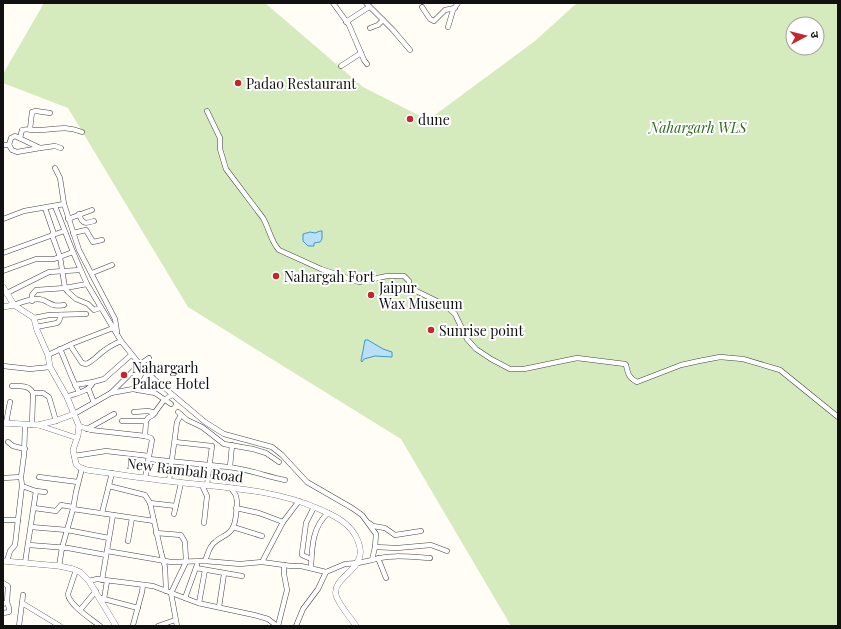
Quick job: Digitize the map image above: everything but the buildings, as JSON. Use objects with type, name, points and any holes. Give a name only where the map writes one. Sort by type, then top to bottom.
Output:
[{"type":"street","points":[[340,3],[334,4],[346,22],[367,64]]},
{"type":"street","points":[[448,27],[458,3]]},
{"type":"street","points":[[346,22],[367,5],[383,20],[410,50]]},
{"type":"street","points":[[422,7],[430,19],[434,21],[445,10],[455,8]]},
{"type":"street","points":[[370,28],[378,25],[383,20]]},
{"type":"street","points":[[341,66],[361,53]]},
{"type":"street","points":[[30,129],[32,112],[36,111],[50,113]]},
{"type":"street","points":[[207,111],[220,138],[220,149],[226,169],[267,224],[275,246],[279,250],[321,269],[359,282],[387,276],[404,276],[409,281],[410,288],[445,304],[455,314],[467,339],[476,349],[510,369],[524,369],[577,358],[590,359],[625,364],[631,379],[637,382],[646,380],[681,365],[699,361],[720,358],[743,359],[780,370],[838,417]]},
{"type":"street","points":[[20,138],[22,130],[25,129],[38,130],[67,128],[82,132]]},
{"type":"street","points":[[9,145],[12,137],[20,138],[40,148]]},
{"type":"street","points":[[3,145],[9,145]]},
{"type":"street","points":[[9,145],[12,150],[17,152],[56,146],[61,148]]},
{"type":"street","points":[[55,168],[60,178],[68,218],[80,250],[115,319],[117,332]]},
{"type":"street","points":[[3,219],[24,211],[64,204]]},
{"type":"street","points":[[55,206],[72,252],[100,308],[131,355],[172,394],[205,422],[225,434],[272,447],[282,455],[307,482],[352,508],[371,525],[385,528],[395,535],[421,531]]},
{"type":"street","points":[[45,208],[60,257],[65,288],[73,297],[88,304],[92,309],[96,310],[100,308]]},
{"type":"street","points":[[68,218],[92,210]]},
{"type":"street","points":[[79,214],[83,223],[94,221]]},
{"type":"street","points":[[74,233],[86,230],[93,242],[102,240]]},
{"type":"street","points":[[3,253],[64,231]]},
{"type":"street","points":[[3,270],[36,259],[54,260],[72,252]]},
{"type":"street","points":[[92,273],[112,265]]},
{"type":"street","points":[[7,293],[49,272],[80,270]]},
{"type":"street","points":[[32,300],[32,294],[36,290],[65,288],[87,284]]},
{"type":"street","points":[[3,287],[14,305],[34,318],[49,315],[86,314]]},
{"type":"street","points":[[3,307],[32,300],[41,300],[53,306],[64,305]]},
{"type":"street","points":[[36,327],[57,323],[61,315]]},
{"type":"street","points":[[34,318],[36,327],[48,355],[50,367],[80,426],[87,429],[149,436],[152,440],[145,478]]},
{"type":"street","points":[[48,355],[114,328]]},
{"type":"street","points":[[70,345],[82,363],[86,364],[92,362],[103,351],[115,343],[121,341]]},
{"type":"street","points":[[60,349],[79,392]]},
{"type":"street","points":[[75,385],[104,379],[131,355]]},
{"type":"street","points":[[10,402],[4,423],[35,425],[56,421],[74,414],[111,393],[140,364],[149,358]]},
{"type":"street","points":[[3,366],[30,369],[50,367]]},
{"type":"street","points":[[138,390],[148,372]]},
{"type":"street","points":[[66,397],[87,390],[93,382]]},
{"type":"street","points":[[12,386],[29,388],[33,393],[35,425]]},
{"type":"street","points":[[111,393],[134,389],[155,393],[171,404]]},
{"type":"street","points":[[87,390],[89,390],[94,403]]},
{"type":"street","points":[[33,393],[44,393],[49,397],[56,421]]},
{"type":"street","points":[[145,436],[146,421],[164,400],[172,394]]},
{"type":"street","points":[[134,412],[155,412]]},
{"type":"street","points":[[169,481],[179,413],[202,427],[223,443],[253,449],[266,454],[279,462]]},
{"type":"street","points":[[87,429],[114,414]]},
{"type":"street","points":[[122,421],[146,421]]},
{"type":"street","points":[[25,425],[21,477],[22,486],[15,545],[5,561],[59,566],[76,570],[89,581],[102,598],[116,626]]},
{"type":"street","points":[[35,425],[77,438]]},
{"type":"street","points":[[59,566],[82,468],[76,464],[73,450],[80,426]]},
{"type":"street","points":[[223,443],[225,434]]},
{"type":"street","points":[[204,523],[207,496],[204,485],[210,466],[214,437]]},
{"type":"street","points":[[8,442],[14,446],[24,449]]},
{"type":"street","points":[[175,442],[212,446]]},
{"type":"street","points":[[230,467],[232,445]]},
{"type":"street","points":[[74,456],[106,451],[172,462],[230,467],[258,472],[262,475],[285,480]]},
{"type":"street","name":"New Rambah Road","points":[[82,468],[181,483],[266,492],[299,501],[339,518],[348,525],[359,541],[360,550],[358,563]]},
{"type":"street","points":[[102,513],[112,473]]},
{"type":"street","points":[[3,478],[21,477]]},
{"type":"street","points":[[39,477],[78,482]]},
{"type":"street","points":[[174,514],[181,483]]},
{"type":"street","points":[[22,486],[36,491],[45,492]]},
{"type":"street","points":[[109,486],[145,496],[150,503],[160,552],[164,561],[166,590]]},
{"type":"street","points":[[205,561],[210,547],[215,541],[229,533],[233,527],[235,521],[236,495],[231,488]]},
{"type":"street","points":[[25,563],[29,545],[36,491]]},
{"type":"street","points":[[262,562],[283,522],[299,501]]},
{"type":"street","points":[[150,503],[176,506]]},
{"type":"street","points":[[34,508],[56,511],[62,505],[154,521]]},
{"type":"street","points":[[311,559],[302,556],[302,553],[306,523],[314,507]]},
{"type":"street","points":[[236,508],[259,513],[283,522]]},
{"type":"street","points":[[311,568],[312,550],[318,524],[320,520],[328,513]]},
{"type":"street","points":[[102,598],[113,515]]},
{"type":"street","points":[[128,541],[132,518]]},
{"type":"street","points":[[365,519],[376,534],[372,560]]},
{"type":"street","points":[[3,520],[18,520]]},
{"type":"street","points":[[31,527],[67,530],[109,538]]},
{"type":"street","points":[[233,527],[262,536]]},
{"type":"street","points":[[156,533],[181,535],[186,548],[186,562],[171,593],[176,626]]},
{"type":"street","points":[[29,545],[107,553],[164,561],[205,561],[240,564],[262,562],[301,566],[326,572],[345,564],[358,563],[383,557],[403,556],[430,558]]},
{"type":"street","points":[[375,547],[397,548],[431,545],[447,551]]},
{"type":"street","points":[[378,558],[386,578]]},
{"type":"street","points":[[185,598],[198,562]]},
{"type":"street","points":[[356,626],[336,596],[336,590],[345,577],[358,563]]},
{"type":"street","points":[[89,581],[104,580],[132,585],[153,586],[199,603],[254,615],[268,620],[278,626],[287,590],[284,565]]},
{"type":"street","points":[[196,568],[242,576]]},
{"type":"street","points":[[76,570],[68,598],[100,626]]},
{"type":"street","points":[[199,603],[205,570]]},
{"type":"street","points":[[296,626],[303,609],[318,589],[326,572]]},
{"type":"street","points":[[219,607],[224,574]]},
{"type":"street","points":[[3,583],[8,586],[5,603],[9,608],[9,612],[3,613]]},
{"type":"street","points":[[133,625],[143,585]]},
{"type":"street","points":[[80,610],[96,592]]},
{"type":"street","points":[[19,626],[23,595]]},
{"type":"street","points":[[102,598],[138,608]]},
{"type":"street","points":[[22,604],[60,626]]},
{"type":"street","points":[[158,626],[175,620]]},
{"type":"green space","name":"Nahargarh WLS","points":[[44,3],[265,3],[363,87],[428,120],[535,41],[577,3],[838,3],[838,626],[511,626],[401,439],[188,307],[68,108],[3,83],[3,74]]},
{"type":"water","points":[[322,231],[322,239],[320,242],[314,243],[314,246],[308,246],[303,241],[303,234]]},
{"type":"water","points":[[365,340],[368,340],[383,349],[392,352],[392,357],[375,356],[364,359],[362,362]]},
{"type":"place","name":"Padao Restaurant","points":[[238,83]]},
{"type":"place","name":"dune","points":[[410,119]]},
{"type":"place","name":"Nahargah Fort","points":[[276,276]]},
{"type":"place","name":"Jaipur Wax Museum","points":[[371,295]]},
{"type":"place","name":"Sunrise point","points":[[431,330]]},
{"type":"place","name":"Nahargarh Palace Hotel","points":[[124,375]]}]
